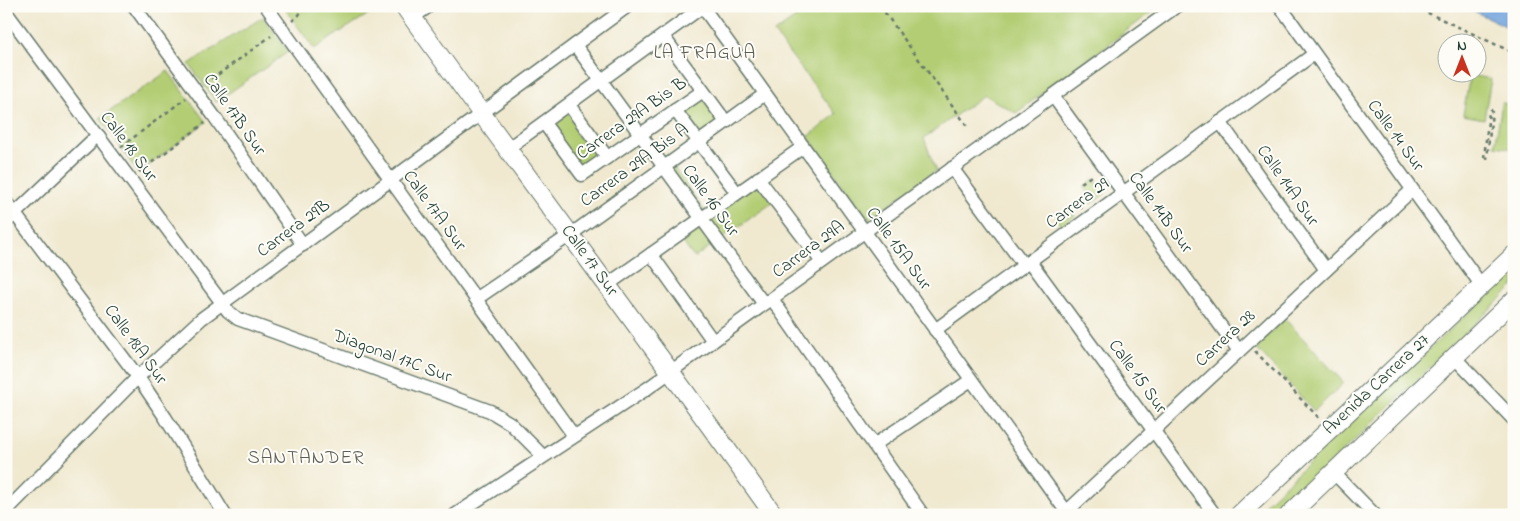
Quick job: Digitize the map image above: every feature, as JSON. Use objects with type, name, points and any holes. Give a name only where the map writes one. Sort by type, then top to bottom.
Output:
[{"type":"main road","name":"Calle 17 Sur","points":[[408,12],[774,515]]},
{"type":"main road","name":"Avenida Carrera 27","points":[[1239,515],[1514,255]]},
{"type":"main road","name":"Avenida Carrera 27","points":[[1289,515],[1514,300]]},
{"type":"street","name":"Calle 17B Sur","points":[[134,6],[214,116],[303,245]]},
{"type":"street","name":"Calle 17A Sur","points":[[266,6],[574,436]]},
{"type":"street","points":[[408,12],[429,6]]},
{"type":"street","name":"Carrera 29B","points":[[6,513],[138,377],[201,319],[628,6]]},
{"type":"street","name":"Carrera 29A","points":[[455,515],[671,372],[1177,6]]},
{"type":"street","name":"Calle 14 Sur","points":[[1280,6],[1482,286]]},
{"type":"street","points":[[507,150],[702,7]]},
{"type":"street","name":"Calle 15A Sur","points":[[702,7],[971,380],[1064,513]]},
{"type":"street","name":"Calle 18 Sur","points":[[6,12],[222,303]]},
{"type":"street","points":[[663,36],[726,122]]},
{"type":"street","name":"Calle 16 Sur","points":[[575,45],[702,218],[768,301],[923,515]]},
{"type":"street","name":"Carrera 29","points":[[935,330],[1314,54]]},
{"type":"street","name":"Carrera 29A Bis B","points":[[544,123],[582,175],[703,91]]},
{"type":"street","name":"Carrera 29A Bis A","points":[[476,299],[765,94]]},
{"type":"street","name":"Calle 14B Sur","points":[[1053,96],[1124,193],[1243,347]]},
{"type":"street","points":[[569,104],[607,157]]},
{"type":"street","points":[[675,110],[737,193]]},
{"type":"street","name":"Calle 14A Sur","points":[[1220,122],[1326,270]]},
{"type":"street","points":[[11,218],[98,135]]},
{"type":"street","points":[[607,285],[803,147]]},
{"type":"street","name":"Calle 15 Sur","points":[[952,168],[1154,430],[1215,515]]},
{"type":"street","points":[[758,178],[822,262]]},
{"type":"street","name":"Carrera 28","points":[[1064,513],[1412,190]]},
{"type":"street","name":"Calle 18A Sur","points":[[6,202],[11,218],[138,377],[165,417],[225,515]]},
{"type":"street","points":[[651,254],[713,341]]},
{"type":"street","name":"Diagonal 17C Sur","points":[[222,303],[228,311],[245,322],[490,411],[510,423],[543,456]]},
{"type":"street","points":[[1454,357],[1514,420]]},
{"type":"street","points":[[874,445],[971,380]]},
{"type":"street","points":[[1333,472],[1375,515]]},
{"type":"path","points":[[111,154],[299,15],[304,6]]},
{"type":"path","points":[[880,6],[968,127]]},
{"type":"path","points":[[1412,6],[1514,53]]},
{"type":"path","points":[[1491,110],[1492,112],[1486,158],[1489,112],[1491,110]]},
{"type":"path","points":[[130,179],[214,116]]},
{"type":"path","points":[[1081,183],[1096,173]]},
{"type":"path","points":[[1077,202],[1083,210]]},
{"type":"path","points":[[1243,347],[1330,430]]},
{"type":"green space","points":[[283,6],[381,6],[314,49]]},
{"type":"green space","points":[[813,6],[1160,6],[1016,113],[984,95],[924,138],[936,171],[868,219],[808,137],[836,114],[774,33]]},
{"type":"green space","points":[[263,17],[288,52],[216,102],[189,64]]},
{"type":"green space","points":[[168,71],[206,122],[138,173],[100,118]]},
{"type":"green space","points":[[1488,78],[1491,79],[1484,119],[1463,115],[1469,82],[1488,82]]},
{"type":"green space","points":[[703,91],[726,122],[699,142],[675,110]]},
{"type":"green space","points":[[1502,103],[1514,105],[1514,149],[1495,146]]},
{"type":"green space","points":[[569,106],[606,157],[582,175],[546,123]]},
{"type":"green space","points":[[673,166],[707,214],[758,178],[775,201],[694,258],[678,235],[696,222],[662,174]]},
{"type":"green space","points":[[1094,179],[1105,194],[1091,204],[1084,196],[1088,193],[1083,187]]},
{"type":"green space","points":[[1070,208],[1075,216],[1061,226],[1056,218]]},
{"type":"green space","points":[[1514,271],[1514,286],[1277,515],[1254,515],[1360,413]]},
{"type":"green space","points":[[1285,319],[1344,383],[1314,411],[1255,347]]},
{"type":"water","points":[[1463,6],[1514,6],[1514,30]]},
{"type":"district","name":"LA FRAGUA","points":[[705,53]]},
{"type":"district","name":"SANTANDER","points":[[306,458]]}]
